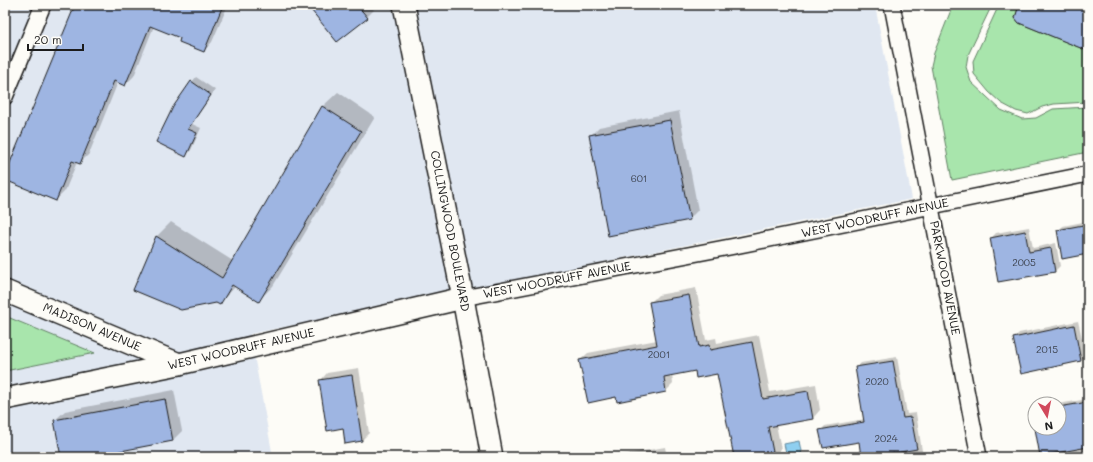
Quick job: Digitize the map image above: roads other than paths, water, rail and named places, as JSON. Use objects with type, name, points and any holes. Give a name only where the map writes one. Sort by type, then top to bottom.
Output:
[{"type":"street","points":[[5,97],[43,5]]},
{"type":"street","name":"COLLINGWOOD BOULEVARD","points":[[404,5],[463,298],[492,457]]},
{"type":"street","name":"PARKWOOD AVENUE","points":[[892,5],[979,457]]},
{"type":"street","name":"WEST WOODRUFF AVENUE","points":[[5,399],[179,364],[463,298],[735,246],[1088,174]]},
{"type":"street","name":"MADISON AVENUE","points":[[5,291],[179,364]]},
{"type":"water","points":[[799,441],[802,456],[805,455],[805,457],[787,457],[784,444]]}]
